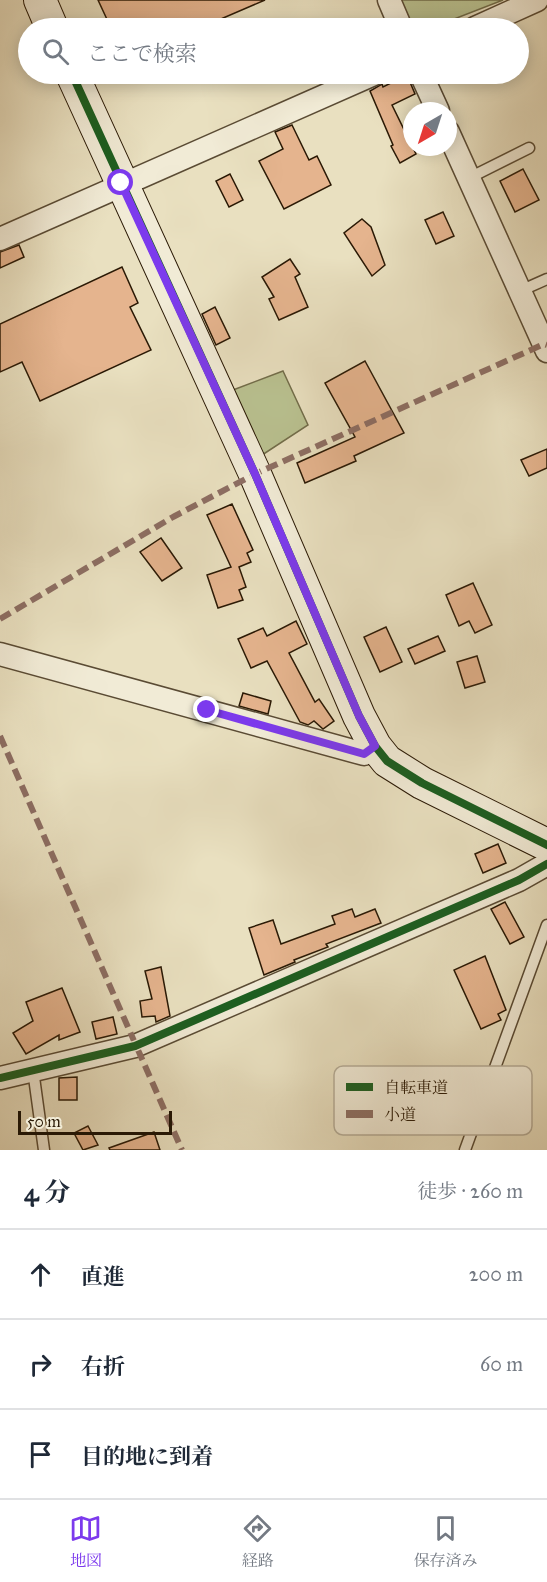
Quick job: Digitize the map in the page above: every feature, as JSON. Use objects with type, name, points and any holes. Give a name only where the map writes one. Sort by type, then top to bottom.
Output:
[{"type":"street","points":[[40,0],[48,18]]},
{"type":"street","points":[[389,0],[397,18]]},
{"type":"street","points":[[497,18],[537,0]]},
{"type":"street","points":[[76,84],[255,474],[359,716],[375,746],[387,761],[422,783],[547,845]]},
{"type":"street","points":[[0,238],[351,84]]},
{"type":"street","points":[[426,84],[434,102]]},
{"type":"street","points":[[457,152],[547,351]]},
{"type":"street","points":[[0,654],[364,754],[375,746]]},
{"type":"street","points":[[0,1078],[135,1046],[519,880],[547,864]]},
{"type":"lane","points":[[469,178],[529,148]]},
{"type":"lane","points":[[520,291],[547,279]]},
{"type":"lane","points":[[496,1066],[547,925]]},
{"type":"lane","points":[[33,1070],[45,1150]]},
{"type":"lane","points":[[465,1150],[470,1135]]},
{"type":"green space","points":[[401,0],[503,0],[457,18],[409,18]]},
{"type":"green space","points":[[283,371],[308,425],[259,457],[233,390]]},
{"type":"building","points":[[98,0],[265,0],[223,18],[106,18]]},
{"type":"building","points":[[382,84],[383,87],[389,84],[411,84],[415,94],[392,105],[403,127],[403,156],[412,156],[400,163],[370,91]]},
{"type":"building","points":[[292,125],[309,160],[317,156],[331,185],[284,209],[259,161],[283,149],[275,132]]},
{"type":"building","points":[[523,169],[539,200],[515,212],[500,181]]},
{"type":"building","points":[[230,174],[243,200],[229,207],[216,181]]},
{"type":"building","points":[[443,212],[454,236],[436,244],[425,220]]},
{"type":"building","points":[[362,219],[371,227],[385,265],[372,276],[344,233]]},
{"type":"building","points":[[19,245],[24,257],[0,268],[0,252]]},
{"type":"building","points":[[290,259],[300,274],[295,277],[308,307],[279,320],[269,299],[274,297],[262,277]]},
{"type":"building","points":[[122,267],[138,303],[130,307],[151,350],[40,401],[22,362],[0,372],[0,324]]},
{"type":"building","points":[[215,307],[230,338],[216,345],[202,314]]},
{"type":"building","points":[[365,361],[404,433],[354,456],[356,461],[305,483],[297,463],[355,437],[325,383]]},
{"type":"building","points":[[547,449],[547,468],[529,476],[521,460]]},
{"type":"building","points":[[232,504],[253,550],[247,553],[251,562],[239,567],[246,587],[239,590],[243,600],[218,608],[207,575],[231,567],[207,515]]},
{"type":"building","points":[[161,538],[182,568],[162,581],[140,552]]},
{"type":"building","points":[[473,583],[492,625],[475,633],[469,621],[459,626],[446,595]]},
{"type":"building","points":[[296,621],[307,644],[289,653],[315,702],[319,699],[334,721],[323,729],[314,721],[308,725],[300,722],[267,661],[251,668],[238,639],[263,628],[267,636]]},
{"type":"building","points":[[386,627],[402,662],[380,672],[364,637]]},
{"type":"building","points":[[438,636],[445,651],[415,664],[408,649]]},
{"type":"building","points":[[477,656],[485,682],[465,688],[457,662]]},
{"type":"building","points":[[243,693],[271,701],[268,714],[239,706]]},
{"type":"building","points":[[498,844],[506,863],[483,873],[475,854]]},
{"type":"building","points":[[505,902],[524,937],[510,944],[491,909]]},
{"type":"building","points":[[352,909],[355,917],[375,909],[381,923],[326,944],[328,947],[264,975],[249,928],[273,920],[281,944],[335,924],[332,916]]},
{"type":"building","points":[[485,956],[506,1010],[498,1014],[501,1020],[481,1029],[454,970]]},
{"type":"building","points":[[161,967],[170,1016],[156,1022],[155,1016],[142,1017],[140,1001],[152,999],[145,971]]},
{"type":"building","points":[[62,988],[80,1032],[59,1040],[59,1035],[26,1054],[13,1033],[33,1021],[26,1002]]},
{"type":"building","points":[[113,1017],[117,1034],[96,1039],[92,1022]]},
{"type":"building","points":[[77,1077],[77,1100],[59,1100],[59,1078]]},
{"type":"building","points":[[88,1126],[98,1145],[83,1150],[74,1133]]},
{"type":"building","points":[[154,1132],[160,1150],[110,1150],[109,1148]]},
{"type":"marked path","points":[[0,619],[173,517],[255,474],[544,344],[547,345]]},
{"type":"marked path","points":[[0,736],[182,1150]]},
{"type":"cycle path","points":[[77,84],[255,474],[359,716],[375,746],[387,761],[422,783],[547,845]]},
{"type":"cycle path","points":[[0,1078],[135,1046],[519,880],[547,864]]},
{"type":"route","points":[[121,183],[255,474],[359,716],[375,746],[364,754],[207,710]]}]
